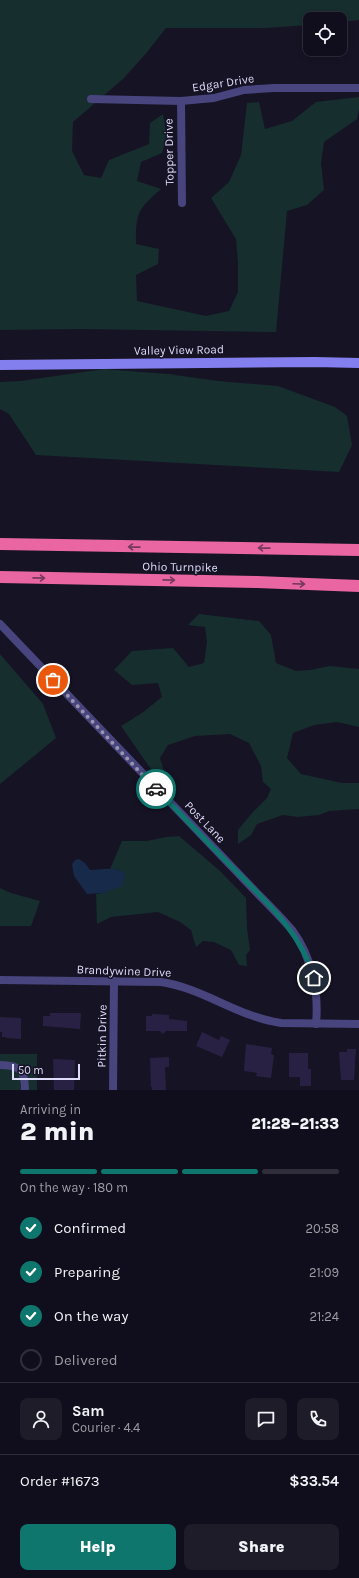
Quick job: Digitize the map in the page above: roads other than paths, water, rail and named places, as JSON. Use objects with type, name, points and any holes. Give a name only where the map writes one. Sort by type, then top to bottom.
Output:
[{"type":"highway","name":"Ohio Turnpike","points":[[0,544],[359,550]]},
{"type":"highway","name":"Ohio Turnpike","points":[[0,577],[249,582],[359,586]]},
{"type":"main road","name":"Valley View Road","points":[[0,365],[307,362],[359,363]]},
{"type":"street","name":"Edgar Drive","points":[[91,99],[181,101],[214,98],[244,90],[274,88],[359,88]]},
{"type":"street","name":"Topper Drive","points":[[181,101],[182,203]]},
{"type":"street","name":"Post Lane","points":[[0,624],[292,931],[303,949],[314,978],[316,1024]]},
{"type":"street","name":"Brandywine Drive","points":[[0,980],[160,982],[174,984],[199,992],[252,1016],[269,1021],[281,1023],[359,1024]]},
{"type":"street","name":"Pitkin Drive","points":[[113,1090],[114,981]]},
{"type":"street","points":[[0,1065],[10,1065],[19,1068],[23,1072],[25,1079],[25,1090]]},
{"type":"water","points":[[79,859],[85,863],[90,870],[112,869],[125,873],[122,886],[103,893],[87,894],[74,876],[72,864],[75,860]]}]
